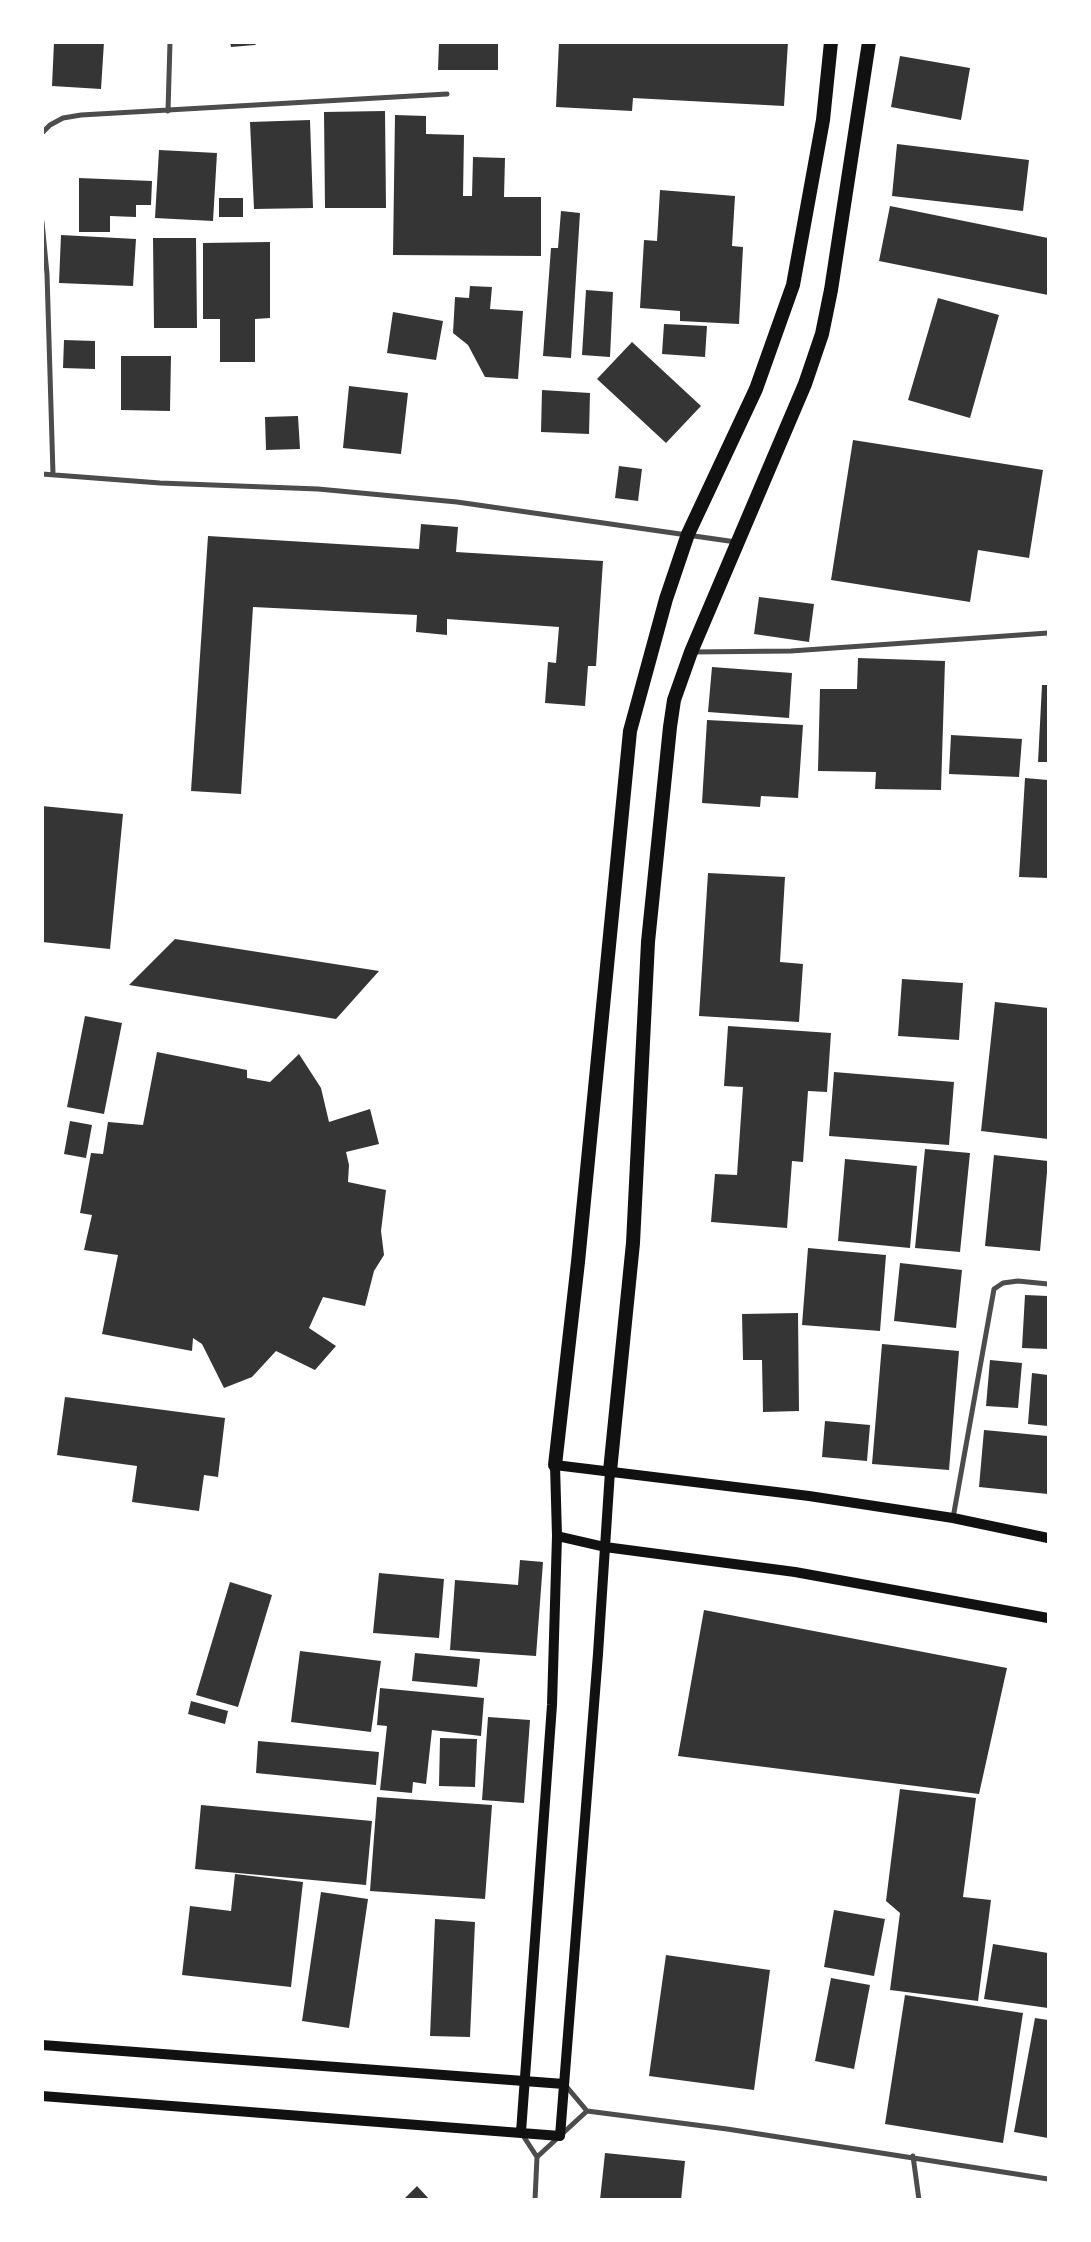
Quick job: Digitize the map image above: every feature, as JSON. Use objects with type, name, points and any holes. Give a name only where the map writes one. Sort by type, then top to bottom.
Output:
[{"type":"highway","points":[[555,1464],[578,1262],[630,731],[666,599],[688,534],[756,389],[793,285],[823,120],[831,42]]},
{"type":"highway","points":[[610,1471],[633,1243],[648,942],[674,700],[691,652],[736,542],[805,384],[822,334],[832,290],[869,42]]},
{"type":"main road","points":[[521,2132],[552,1705],[557,1536],[555,1464],[809,1496],[953,1518],[1048,1538]]},
{"type":"main road","points":[[42,2096],[560,2136],[610,1471]]},
{"type":"main road","points":[[557,1536],[605,1546],[795,1572],[1048,1618]]},
{"type":"main road","points":[[42,2045],[564,2084]]},
{"type":"street","points":[[168,111],[170,42]]},
{"type":"street","points":[[42,133],[50,125],[63,118],[81,115],[447,94]]},
{"type":"street","points":[[42,222],[47,274],[53,474]]},
{"type":"street","points":[[42,474],[160,483],[318,489],[457,502],[736,542]]},
{"type":"street","points":[[691,652],[782,651],[1048,633]]},
{"type":"street","points":[[953,1518],[994,1289],[1003,1283],[1018,1281],[1048,1284]]},
{"type":"street","points":[[564,2084],[587,2111],[727,2128],[913,2156],[1048,2179]]},
{"type":"street","points":[[537,2157],[587,2111]]},
{"type":"street","points":[[521,2132],[537,2157],[534,2200]]},
{"type":"street","points":[[913,2156],[919,2200]]},
{"type":"building","points":[[54,42],[104,42],[101,89],[52,86]]},
{"type":"building","points":[[230,42],[258,42],[255,45],[231,47]]},
{"type":"building","points":[[439,42],[498,42],[498,70],[438,70]]},
{"type":"building","points":[[559,42],[788,42],[784,106],[633,98],[632,111],[556,107]]},
{"type":"building","points":[[900,56],[970,68],[961,120],[891,107]]},
{"type":"building","points":[[385,111],[386,208],[325,208],[324,112]]},
{"type":"building","points":[[395,115],[426,116],[426,134],[464,135],[463,196],[472,196],[473,157],[505,158],[504,197],[541,197],[541,256],[393,255]]},
{"type":"building","points":[[310,120],[313,208],[254,209],[250,122]]},
{"type":"building","points":[[897,144],[1029,160],[1023,211],[892,196]]},
{"type":"building","points":[[159,150],[217,153],[213,221],[155,218]]},
{"type":"building","points":[[79,178],[152,181],[151,205],[136,205],[136,217],[110,216],[110,232],[79,232]]},
{"type":"building","points":[[660,190],[735,196],[732,246],[743,247],[739,324],[680,321],[680,311],[640,308],[644,240],[657,241]]},
{"type":"building","points":[[219,198],[243,198],[243,217],[219,217]]},
{"type":"building","points":[[890,206],[1048,238],[1048,295],[879,261]]},
{"type":"building","points":[[561,211],[580,213],[571,358],[543,356],[551,248],[558,248]]},
{"type":"building","points":[[61,235],[136,239],[133,286],[59,283]]},
{"type":"building","points":[[153,238],[196,238],[197,328],[154,328]]},
{"type":"building","points":[[270,242],[270,318],[255,319],[255,362],[220,362],[220,319],[203,319],[203,243]]},
{"type":"building","points":[[470,286],[492,287],[490,309],[523,311],[518,379],[485,377],[468,345],[453,333],[455,297],[469,298]]},
{"type":"building","points":[[586,290],[613,292],[610,357],[582,355]]},
{"type":"building","points":[[938,298],[999,315],[970,418],[908,400]]},
{"type":"building","points":[[393,312],[443,321],[436,360],[387,353]]},
{"type":"building","points":[[664,324],[707,326],[705,357],[662,354]]},
{"type":"building","points":[[64,340],[95,341],[95,369],[63,368]]},
{"type":"building","points":[[632,342],[701,406],[666,443],[597,379]]},
{"type":"building","points":[[121,356],[171,356],[170,411],[121,410]]},
{"type":"building","points":[[349,386],[408,393],[401,454],[343,448]]},
{"type":"building","points":[[542,390],[590,393],[589,434],[541,432]]},
{"type":"building","points":[[298,416],[300,449],[266,450],[265,417]]},
{"type":"building","points":[[853,440],[1043,470],[1029,558],[978,550],[970,602],[831,580]]},
{"type":"building","points":[[619,466],[642,469],[638,501],[615,498]]},
{"type":"building","points":[[421,524],[458,527],[456,552],[603,561],[596,666],[588,666],[585,706],[545,703],[548,662],[556,663],[559,627],[447,619],[447,635],[416,632],[417,615],[253,607],[241,794],[191,791],[208,536],[419,549]]},
{"type":"building","points":[[759,597],[814,604],[809,642],[754,634]]},
{"type":"building","points":[[858,658],[945,661],[941,790],[875,789],[876,772],[818,771],[820,689],[857,689]]},
{"type":"building","points":[[712,667],[792,673],[789,718],[708,712]]},
{"type":"building","points":[[1042,685],[1048,685],[1048,762],[1038,762]]},
{"type":"building","points":[[707,720],[803,725],[798,798],[761,796],[760,807],[702,803]]},
{"type":"building","points":[[951,735],[1022,739],[1019,777],[949,774]]},
{"type":"building","points":[[1025,778],[1048,780],[1048,878],[1019,877]]},
{"type":"building","points":[[42,806],[123,814],[110,949],[42,942]]},
{"type":"building","points":[[708,873],[785,877],[780,962],[803,964],[799,1022],[699,1016]]},
{"type":"building","points":[[175,939],[379,971],[336,1019],[129,985]]},
{"type":"building","points":[[902,979],[963,983],[959,1040],[898,1036]]},
{"type":"building","points":[[995,1002],[1048,1008],[1048,1139],[981,1131]]},
{"type":"building","points":[[85,1016],[122,1023],[104,1114],[67,1107]]},
{"type":"building","points":[[728,1026],[831,1033],[827,1092],[808,1091],[803,1162],[792,1161],[787,1228],[711,1222],[715,1174],[737,1175],[743,1087],[724,1086]]},
{"type":"building","points":[[157,1052],[247,1070],[247,1078],[270,1082],[299,1054],[321,1088],[329,1122],[370,1109],[379,1144],[346,1152],[349,1165],[348,1182],[386,1190],[381,1231],[384,1255],[374,1271],[365,1306],[323,1297],[309,1328],[336,1346],[315,1370],[276,1351],[252,1377],[224,1388],[202,1344],[193,1338],[192,1351],[102,1334],[118,1255],[84,1250],[92,1215],[80,1213],[91,1153],[103,1154],[108,1122],[143,1125]]},
{"type":"building","points":[[834,1072],[954,1082],[949,1145],[829,1136]]},
{"type":"building","points":[[70,1121],[92,1125],[86,1158],[64,1154]]},
{"type":"building","points":[[925,1149],[970,1153],[960,1252],[915,1248]]},
{"type":"building","points":[[994,1155],[1048,1161],[1040,1251],[985,1246]]},
{"type":"building","points":[[845,1159],[917,1166],[910,1248],[838,1241]]},
{"type":"building","points":[[808,1248],[886,1255],[880,1331],[802,1325]]},
{"type":"building","points":[[900,1263],[962,1270],[956,1328],[894,1321]]},
{"type":"building","points":[[1025,1295],[1048,1296],[1048,1349],[1022,1348]]},
{"type":"building","points":[[798,1313],[799,1411],[763,1412],[762,1360],[743,1360],[742,1314]]},
{"type":"building","points":[[882,1344],[959,1351],[949,1470],[872,1464]]},
{"type":"building","points":[[990,1360],[1022,1363],[1018,1408],[986,1406]]},
{"type":"building","points":[[1032,1373],[1048,1375],[1048,1426],[1028,1424]]},
{"type":"building","points":[[65,1397],[225,1418],[218,1477],[204,1475],[199,1511],[132,1502],[137,1466],[57,1455]]},
{"type":"building","points":[[825,1421],[870,1425],[867,1461],[822,1457]]},
{"type":"building","points":[[984,1430],[1048,1436],[1048,1494],[979,1487]]},
{"type":"building","points":[[520,1560],[543,1562],[536,1656],[450,1650],[455,1580],[518,1585]]},
{"type":"building","points":[[379,1573],[444,1579],[439,1638],[373,1633]]},
{"type":"building","points":[[230,1582],[272,1595],[238,1707],[196,1695]]},
{"type":"building","points":[[704,1610],[1007,1668],[979,1794],[678,1756]]},
{"type":"building","points":[[300,1651],[381,1661],[371,1732],[291,1722]]},
{"type":"building","points":[[415,1653],[480,1659],[477,1687],[412,1681]]},
{"type":"building","points":[[380,1688],[484,1698],[481,1736],[432,1730],[426,1784],[413,1782],[412,1793],[380,1790],[387,1726],[377,1725]]},
{"type":"building","points":[[191,1701],[228,1711],[225,1724],[188,1714]]},
{"type":"building","points":[[488,1717],[530,1720],[524,1803],[482,1800]]},
{"type":"building","points":[[440,1738],[477,1739],[475,1787],[439,1786]]},
{"type":"building","points":[[258,1741],[379,1752],[376,1785],[256,1773]]},
{"type":"building","points":[[900,1789],[976,1798],[963,1897],[991,1900],[978,2001],[890,1990],[900,1913],[886,1901]]},
{"type":"building","points":[[377,1797],[492,1805],[485,1899],[370,1891]]},
{"type":"building","points":[[201,1805],[372,1821],[366,1885],[195,1869]]},
{"type":"building","points":[[235,1874],[303,1882],[291,1987],[182,1975],[190,1906],[231,1911]]},
{"type":"building","points":[[321,1892],[368,1899],[349,2028],[302,2021]]},
{"type":"building","points":[[834,1910],[885,1919],[874,1976],[824,1967]]},
{"type":"building","points":[[435,1919],[475,1922],[470,2037],[430,2036]]},
{"type":"building","points":[[993,1944],[1048,1953],[1048,2008],[984,1999]]},
{"type":"building","points":[[666,1955],[770,1970],[754,2090],[649,2076]]},
{"type":"building","points":[[831,1978],[870,1985],[854,2069],[815,2061]]},
{"type":"building","points":[[905,1995],[1023,2013],[1003,2143],[885,2124]]},
{"type":"building","points":[[1035,2018],[1048,2020],[1048,2138],[1014,2132]]},
{"type":"building","points":[[605,2153],[685,2161],[681,2200],[600,2200]]},
{"type":"building","points":[[417,2186],[430,2200],[403,2200]]}]
